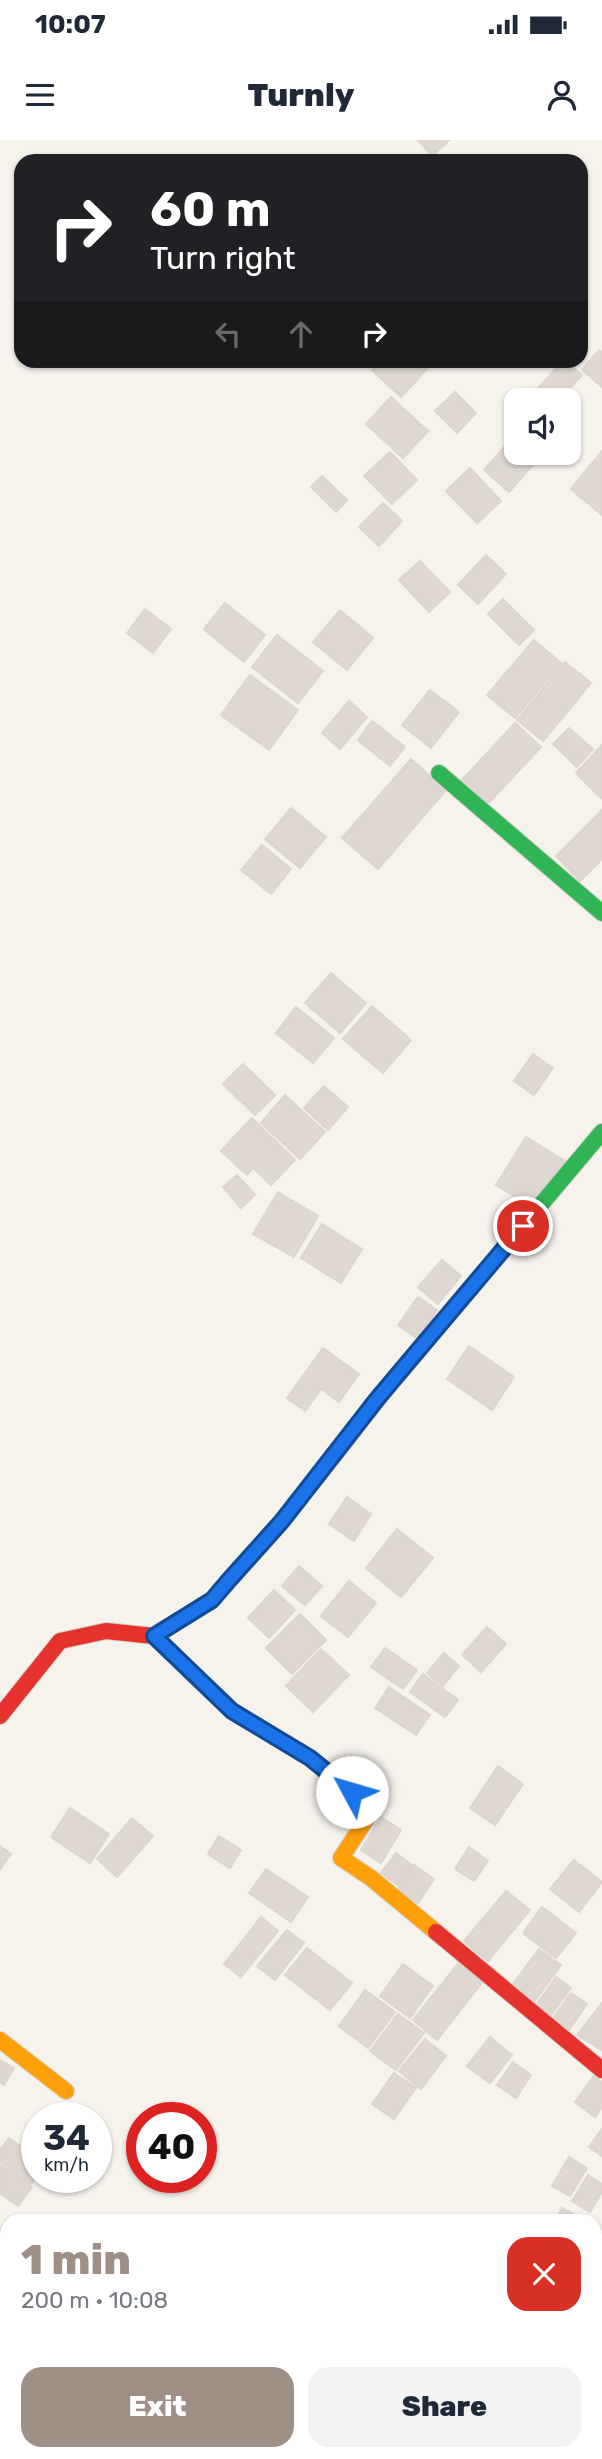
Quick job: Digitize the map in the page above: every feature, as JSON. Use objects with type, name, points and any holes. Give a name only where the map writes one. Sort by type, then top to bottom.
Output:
[{"type":"street","points":[[439,773],[602,913]]},
{"type":"street","points":[[0,1716],[60,1642],[106,1631],[154,1636],[212,1600],[282,1521],[377,1399],[602,1132]]},
{"type":"street","points":[[154,1636],[232,1711],[310,1758],[373,1809],[341,1858],[371,1878],[602,2070]]},
{"type":"street","points":[[0,2040],[66,2091]]},
{"type":"building","points":[[418,140],[449,140],[434,154],[430,154]]},
{"type":"building","points":[[599,350],[602,352],[602,387],[582,370],[588,368],[588,363]]},
{"type":"building","points":[[374,368],[428,368],[401,397],[372,370]]},
{"type":"building","points":[[556,368],[573,368],[582,375],[570,388],[538,388]]},
{"type":"building","points":[[455,392],[476,413],[457,433],[435,411]]},
{"type":"building","points":[[391,397],[428,431],[403,458],[366,424]]},
{"type":"building","points":[[504,448],[504,465],[533,465],[509,492],[484,470]]},
{"type":"building","points":[[602,451],[602,515],[571,489]]},
{"type":"building","points":[[390,452],[417,480],[392,504],[364,476]]},
{"type":"building","points":[[470,468],[501,501],[477,523],[446,491]]},
{"type":"building","points":[[322,476],[347,500],[336,512],[311,487]]},
{"type":"building","points":[[383,503],[402,521],[379,546],[359,527]]},
{"type":"building","points":[[486,555],[506,574],[478,604],[458,585]]},
{"type":"building","points":[[420,561],[450,592],[429,612],[399,580]]},
{"type":"building","points":[[503,599],[534,630],[519,645],[488,614]]},
{"type":"building","points":[[225,603],[265,635],[244,662],[204,629]]},
{"type":"building","points":[[145,609],[171,629],[153,653],[127,633]]},
{"type":"building","points":[[340,610],[373,638],[347,670],[313,642]]},
{"type":"building","points":[[277,635],[323,671],[298,703],[252,667]]},
{"type":"building","points":[[534,640],[561,663],[515,718],[487,695]]},
{"type":"building","points":[[565,662],[591,683],[543,741],[517,720]]},
{"type":"building","points":[[250,675],[298,710],[269,750],[221,715]]},
{"type":"building","points":[[430,690],[459,712],[431,748],[402,725]]},
{"type":"building","points":[[349,701],[367,717],[340,749],[322,733]]},
{"type":"building","points":[[372,721],[405,747],[390,766],[358,740]]},
{"type":"building","points":[[515,723],[541,747],[485,807],[459,783]]},
{"type":"building","points":[[569,728],[593,749],[577,767],[553,744]]},
{"type":"building","points":[[602,745],[602,797],[601,798],[576,773]]},
{"type":"building","points":[[411,759],[446,790],[378,869],[342,838]]},
{"type":"building","points":[[291,808],[326,837],[300,868],[265,839]]},
{"type":"building","points":[[602,810],[602,859],[580,881],[556,856]]},
{"type":"building","points":[[262,845],[291,869],[271,894],[241,870]]},
{"type":"building","points":[[331,973],[366,1003],[340,1033],[305,1003]]},
{"type":"building","points":[[372,1006],[411,1040],[383,1073],[343,1039]]},
{"type":"building","points":[[296,1007],[334,1038],[313,1063],[276,1033]]},
{"type":"building","points":[[533,1054],[553,1068],[534,1095],[514,1081]]},
{"type":"building","points":[[243,1064],[275,1095],[255,1115],[223,1084]]},
{"type":"building","points":[[324,1086],[348,1107],[328,1130],[304,1108]]},
{"type":"building","points":[[285,1095],[325,1132],[300,1159],[261,1123]]},
{"type":"building","points":[[252,1118],[295,1160],[271,1185],[253,1168],[247,1175],[221,1151]]},
{"type":"building","points":[[526,1137],[565,1161],[535,1209],[496,1185]]},
{"type":"building","points":[[237,1175],[255,1195],[241,1208],[223,1187]]},
{"type":"building","points":[[278,1192],[318,1216],[294,1257],[253,1234]]},
{"type":"building","points":[[322,1224],[362,1249],[341,1283],[301,1258]]},
{"type":"building","points":[[442,1260],[461,1276],[438,1304],[418,1287]]},
{"type":"building","points":[[418,1297],[437,1310],[418,1339],[398,1325]]},
{"type":"building","points":[[469,1346],[514,1377],[492,1410],[447,1379]]},
{"type":"building","points":[[323,1348],[359,1374],[339,1402],[321,1389],[305,1411],[287,1398]]},
{"type":"building","points":[[347,1497],[371,1514],[354,1541],[329,1524]]},
{"type":"building","points":[[397,1529],[433,1558],[401,1597],[366,1568]]},
{"type":"building","points":[[299,1566],[322,1586],[305,1605],[282,1586]]},
{"type":"building","points":[[349,1581],[376,1603],[348,1637],[321,1616]]},
{"type":"building","points":[[274,1590],[295,1610],[269,1638],[248,1618]]},
{"type":"building","points":[[300,1614],[326,1640],[292,1674],[266,1648]]},
{"type":"building","points":[[487,1627],[506,1644],[481,1672],[462,1655]]},
{"type":"building","points":[[385,1648],[417,1670],[403,1689],[371,1667]]},
{"type":"building","points":[[321,1649],[349,1675],[313,1712],[286,1686]]},
{"type":"building","points":[[444,1653],[459,1666],[443,1686],[427,1673]]},
{"type":"building","points":[[423,1674],[458,1700],[445,1717],[410,1692]]},
{"type":"building","points":[[389,1687],[430,1715],[416,1735],[375,1708]]},
{"type":"building","points":[[498,1766],[523,1784],[495,1825],[470,1808]]},
{"type":"building","points":[[70,1808],[109,1834],[90,1863],[51,1837]]},
{"type":"building","points":[[381,1817],[401,1830],[381,1863],[361,1850]]},
{"type":"building","points":[[132,1818],[153,1836],[117,1877],[97,1859]]},
{"type":"building","points":[[219,1836],[241,1850],[230,1868],[208,1854]]},
{"type":"building","points":[[0,1846],[11,1854],[0,1869]]},
{"type":"building","points":[[469,1847],[488,1861],[474,1881],[455,1869]]},
{"type":"building","points":[[396,1853],[412,1865],[398,1885],[381,1873]]},
{"type":"building","points":[[574,1860],[602,1882],[579,1912],[550,1889]]},
{"type":"building","points":[[414,1865],[434,1879],[418,1903],[398,1889]]},
{"type":"building","points":[[266,1869],[308,1897],[291,1922],[249,1893]]},
{"type":"building","points":[[506,1891],[530,1910],[488,1961],[464,1941]]},
{"type":"building","points":[[542,1907],[576,1933],[556,1958],[523,1933]]},
{"type":"building","points":[[261,1917],[278,1931],[241,1977],[224,1964]]},
{"type":"building","points":[[287,1930],[304,1943],[275,1980],[257,1966]]},
{"type":"building","points":[[307,1948],[352,1983],[330,2010],[285,1975]]},
{"type":"building","points":[[539,1949],[561,1965],[533,2003],[511,1987]]},
{"type":"building","points":[[461,1960],[485,1979],[437,2040],[413,2020]]},
{"type":"building","points":[[403,1964],[433,1986],[410,2018],[380,1996]]},
{"type":"building","points":[[556,1977],[571,1988],[551,2015],[536,2005]]},
{"type":"building","points":[[365,1990],[395,2012],[368,2048],[339,2026]]},
{"type":"building","points":[[571,1993],[587,2004],[567,2033],[551,2021]]},
{"type":"building","points":[[602,2003],[602,2050],[577,2035]]},
{"type":"building","points":[[398,2014],[424,2033],[396,2070],[370,2051]]},
{"type":"building","points":[[490,2037],[512,2055],[490,2083],[467,2066]]},
{"type":"building","points":[[425,2039],[446,2056],[421,2089],[399,2071]]},
{"type":"building","points":[[0,2060],[14,2068],[4,2085],[0,2082]]},
{"type":"building","points":[[513,2062],[531,2075],[516,2098],[497,2085]]},
{"type":"building","points":[[394,2073],[416,2088],[394,2119],[372,2104]]},
{"type":"building","points":[[594,2076],[602,2082],[602,2107],[595,2117],[575,2102]]},
{"type":"building","points":[[602,2129],[602,2156],[589,2147]]},
{"type":"building","points":[[9,2138],[21,2147],[21,2177],[0,2161],[0,2150]]},
{"type":"building","points":[[569,2157],[587,2168],[570,2196],[552,2186]]},
{"type":"building","points":[[0,2164],[21,2179],[21,2193],[28,2193],[18,2206],[0,2193]]},
{"type":"building","points":[[588,2175],[602,2184],[602,2192],[590,2212],[572,2201]]},
{"type":"building","points":[[562,2208],[573,2214],[559,2214]]},
{"type":"traffic: fast","points":[[439,773],[602,913]]},
{"type":"traffic: fast","points":[[393,1380],[602,1132]]},
{"type":"traffic: slow","points":[[154,1636],[232,1711],[310,1758],[373,1809],[341,1858],[371,1878],[436,1932]]},
{"type":"traffic: slow","points":[[0,2040],[66,2091]]},
{"type":"traffic: jam","points":[[0,1716],[60,1641],[106,1631],[154,1636],[212,1600],[282,1521],[393,1380]]},
{"type":"traffic: jam","points":[[436,1932],[602,2070]]},
{"type":"route","points":[[352,1792],[310,1758],[232,1711],[154,1636],[212,1600],[282,1521],[377,1399],[523,1226]]}]
